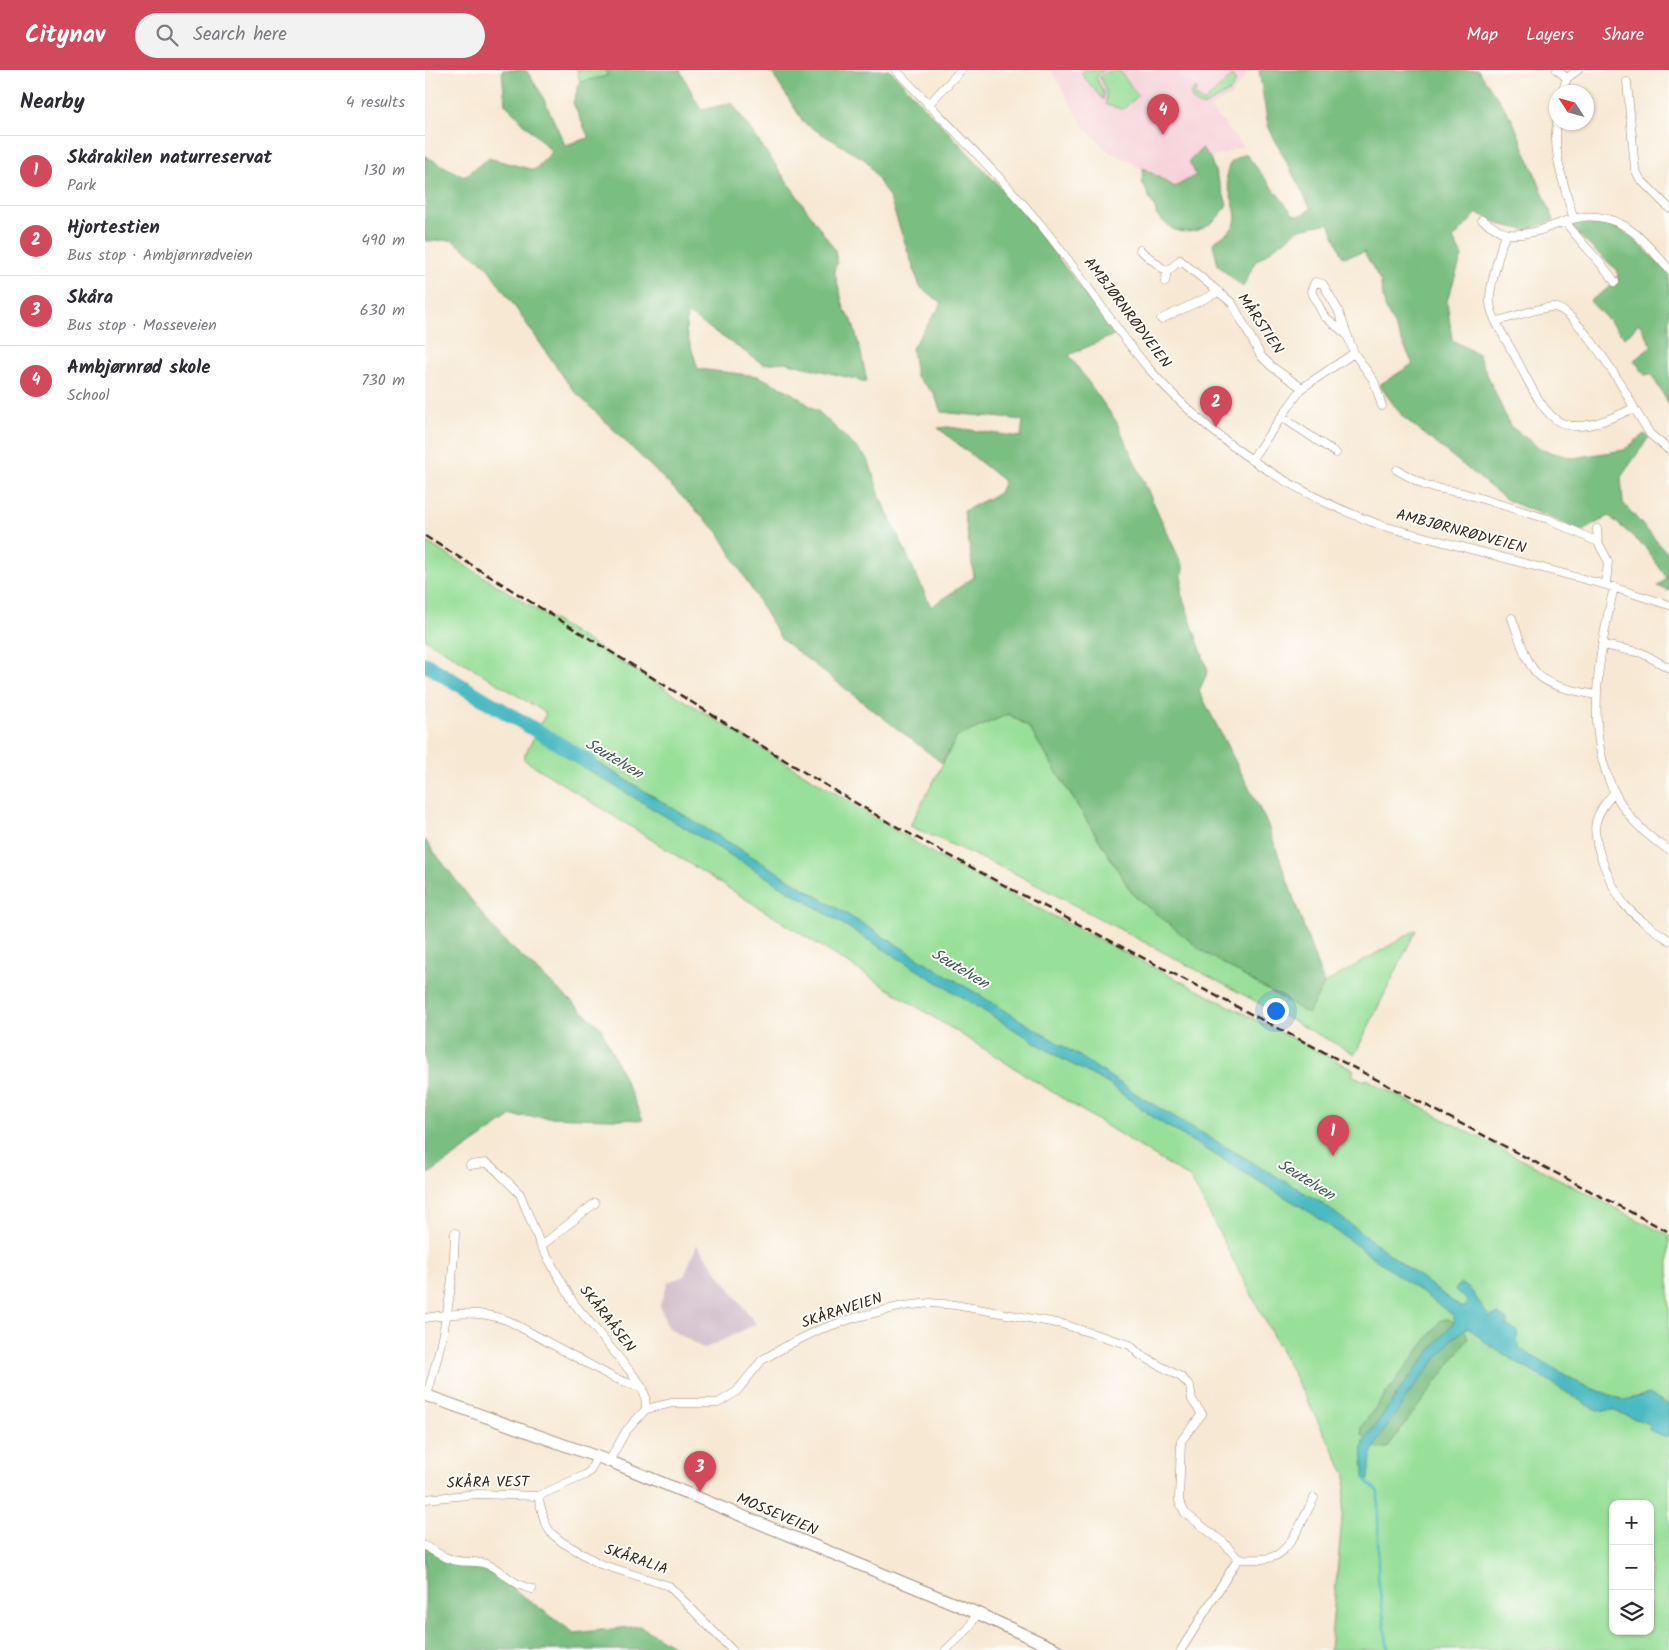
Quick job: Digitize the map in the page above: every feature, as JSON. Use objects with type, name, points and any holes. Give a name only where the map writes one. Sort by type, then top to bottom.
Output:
[{"type":"highway","name":"MOSSEVEIEN","points":[[426,1395],[609,1461],[977,1613],[1057,1650]]},
{"type":"street","name":"AMBJØRNRØDVEIEN","points":[[896,70],[1044,228],[1074,265],[1127,342],[1150,370],[1207,425],[1251,460],[1310,495],[1366,520],[1415,535],[1610,586],[1669,605]]},
{"type":"street","points":[[928,105],[961,70]]},
{"type":"street","points":[[1557,70],[1567,78]]},
{"type":"street","points":[[1564,85],[1567,78],[1578,70]]},
{"type":"street","points":[[1627,82],[1635,169],[1639,179],[1668,206]]},
{"type":"street","points":[[1555,130],[1559,164],[1573,217]]},
{"type":"street","points":[[1482,220],[1507,234],[1533,232],[1573,217],[1590,216],[1622,224],[1637,236],[1669,269]]},
{"type":"street","points":[[1565,221],[1579,242],[1605,267],[1615,282]]},
{"type":"street","points":[[1507,234],[1502,242],[1490,302],[1497,321],[1539,403],[1551,418],[1567,425],[1590,426],[1634,408]]},
{"type":"street","points":[[1140,250],[1167,272],[1165,282]]},
{"type":"street","name":"MÅRSTIEN","points":[[1167,272],[1180,260],[1232,303],[1261,356],[1271,366],[1302,388]]},
{"type":"street","points":[[1346,334],[1324,316],[1311,291],[1315,282],[1323,284],[1338,310],[1354,353],[1374,381],[1382,406]]},
{"type":"street","name":"MÅRSTIEN","points":[[1161,320],[1219,292]]},
{"type":"street","points":[[1497,321],[1553,307],[1565,310],[1597,348],[1650,434],[1669,450]]},
{"type":"street","points":[[1251,460],[1302,388],[1354,353]]},
{"type":"street","points":[[1282,418],[1336,453]]},
{"type":"street","points":[[1397,470],[1426,486],[1463,493],[1548,519],[1597,542]]},
{"type":"street","points":[[1597,529],[1597,542],[1608,561],[1610,586],[1596,695],[1596,733],[1602,762],[1614,793],[1646,833],[1669,850]]},
{"type":"street","points":[[1512,618],[1524,655],[1535,673],[1558,688],[1596,695]]},
{"type":"street","points":[[1603,644],[1642,653],[1669,668]]},
{"type":"street","points":[[1614,793],[1602,807],[1595,824],[1599,848],[1611,881],[1625,905],[1669,940]]},
{"type":"street","name":"SKÅRAÅSEN","points":[[470,1165],[486,1163],[495,1169],[520,1194],[541,1246],[573,1302],[615,1351],[643,1388],[647,1409]]},
{"type":"street","points":[[541,1246],[595,1203]]},
{"type":"street","points":[[426,1395],[448,1314],[453,1277],[455,1233]]},
{"type":"street","name":"SKÅRAVEIEN","points":[[647,1409],[672,1403],[718,1402],[736,1392],[762,1360],[792,1342],[821,1329],[857,1317],[921,1304],[955,1305],[1062,1324],[1130,1344],[1140,1355],[1181,1377],[1191,1386],[1192,1400],[1202,1414],[1181,1441],[1179,1500],[1185,1513],[1225,1543],[1238,1559]]},
{"type":"street","points":[[425,1318],[475,1312],[494,1315],[509,1321],[614,1378],[643,1388]]},
{"type":"street","points":[[609,1461],[626,1431],[647,1409]]},
{"type":"street","name":"SKÅRA VEST","points":[[425,1499],[478,1494],[538,1496],[585,1475],[590,1471],[597,1457]]},
{"type":"street","name":"SKÅRALIA","points":[[538,1496],[545,1523],[551,1533],[562,1542],[600,1564],[669,1586],[732,1650]]},
{"type":"street","points":[[1181,1650],[1238,1559],[1263,1559],[1278,1555],[1294,1535],[1314,1498]]},
{"type":"street","points":[[425,1546],[439,1555],[457,1561],[478,1561],[492,1566],[522,1587],[532,1589]]},
{"type":"street","points":[[947,1650],[969,1628],[977,1613]]},
{"type":"shaded area","points":[[1051,70],[1249,70],[1231,96],[1210,108],[1243,146],[1210,158],[1202,148],[1196,175],[1174,187],[1126,159],[1110,153],[1082,124]]},
{"type":"shaded area","points":[[697,1245],[756,1324],[704,1349],[667,1327],[660,1305],[668,1282],[684,1276]]},
{"type":"green space","points":[[502,70],[526,70],[541,93],[565,145],[589,138],[573,103],[580,82],[607,76],[606,70],[680,70],[701,110],[732,103],[835,250],[837,263],[834,270],[845,312],[852,320],[867,382],[785,362],[763,364],[687,313],[686,331],[698,369],[758,376],[790,392],[819,412],[868,459],[881,499],[931,607],[974,577],[964,511],[999,493],[1004,481],[938,428],[948,427],[1021,437],[1023,420],[941,412],[934,393],[916,377],[912,348],[942,303],[920,287],[890,199],[867,161],[804,123],[770,70],[890,70],[1020,208],[1116,334],[1069,355],[1116,421],[1183,567],[1181,593],[1208,671],[1199,691],[1267,823],[1324,984],[1308,1014],[1205,953],[1134,896],[1028,726],[1008,714],[957,737],[942,763],[781,639],[718,532],[572,389],[485,264],[452,240],[425,241],[425,156],[464,177],[488,158],[534,170],[552,152],[505,104]]},
{"type":"green space","points":[[577,70],[606,70],[607,76],[580,82]]},
{"type":"green space","points":[[1084,70],[1103,70],[1096,78],[1103,91],[1103,100],[1081,73]]},
{"type":"green space","points":[[1112,70],[1119,70],[1138,96],[1123,109],[1106,105],[1106,91],[1100,77],[1105,72],[1108,73]]},
{"type":"green space","points":[[1259,70],[1478,70],[1512,119],[1554,220],[1526,230],[1502,225],[1477,213],[1453,239],[1462,256],[1447,301],[1452,340],[1478,354],[1510,426],[1542,450],[1573,458],[1624,450],[1644,434],[1649,437],[1621,477],[1623,503],[1669,555],[1669,591],[1658,586],[1667,578],[1644,546],[1609,516],[1582,531],[1507,500],[1403,417],[1379,385],[1413,364],[1385,307],[1380,280],[1364,252],[1343,257],[1329,223],[1300,229],[1255,262],[1243,287],[1218,266],[1213,243],[1232,228],[1236,217],[1227,177],[1228,167],[1234,160],[1246,154],[1293,214],[1299,216],[1311,209],[1268,126]]},
{"type":"green space","points":[[1231,77],[1236,82],[1229,92],[1203,106],[1196,104],[1193,100],[1191,93],[1196,88],[1197,90],[1194,94],[1203,103]]},
{"type":"green space","points":[[1202,148],[1210,158],[1227,204],[1218,217],[1205,227],[1191,232],[1175,230],[1156,215],[1156,211],[1142,182],[1143,168],[1175,187],[1196,175],[1189,161]]},
{"type":"green space","points":[[1589,220],[1602,222],[1624,232],[1669,274],[1669,404],[1651,374],[1645,375],[1634,360],[1652,346],[1639,323],[1625,338],[1590,301],[1617,282],[1618,271],[1587,243],[1570,224]]},
{"type":"green space","points":[[425,541],[944,860],[1354,1070],[1352,1075],[1364,1081],[1366,1079],[1669,1236],[1669,1650],[1330,1650],[1346,1475],[1191,1179],[523,759],[546,713],[425,639]]},
{"type":"green space","points":[[1008,714],[1028,726],[1134,896],[1308,1013],[1324,984],[1416,930],[1355,1054],[1012,872],[910,826],[957,737]]},
{"type":"green space","points":[[425,840],[500,937],[601,1028],[643,1120],[512,1116],[430,1173],[425,1173]]},
{"type":"green space","points":[[1449,1319],[1466,1332],[1468,1339],[1387,1448],[1378,1448],[1362,1435],[1361,1427],[1441,1320]]},
{"type":"green space","points":[[425,1539],[432,1551],[486,1569],[574,1633],[640,1626],[679,1650],[425,1650]]},
{"type":"water","points":[[574,748],[1076,1054],[1144,1099],[1322,1203],[1460,1307],[1466,1307],[1467,1300],[1455,1290],[1460,1283],[1471,1290],[1489,1317],[1498,1314],[1507,1320],[1507,1326],[1517,1331],[1518,1348],[1583,1385],[1624,1400],[1649,1394],[1669,1405],[1669,1438],[1649,1430],[1649,1424],[1612,1410],[1597,1411],[1487,1344],[1468,1327],[1452,1339],[1411,1391],[1380,1437],[1371,1456],[1369,1479],[1364,1478],[1362,1450],[1364,1441],[1409,1378],[1454,1322],[1454,1316],[1313,1214],[1157,1120],[1107,1083],[1062,1059],[742,862],[566,757]]},
{"type":"waterway","name":"Seutelven","points":[[425,664],[589,762]]},
{"type":"waterway","points":[[1365,1479],[1378,1492],[1378,1578],[1388,1650]]},
{"type":"railway","points":[[425,536],[807,774],[888,822],[1013,890],[1669,1232]]},
{"type":"place","name":"Ambjørnrød skole","points":[[1163,135]]},
{"type":"place","name":"Hjortestien","points":[[1216,427]]},
{"type":"place","name":"Skårakilen naturreservat","points":[[1333,1156]]},
{"type":"place","name":"Skåra","points":[[700,1492]]}]
